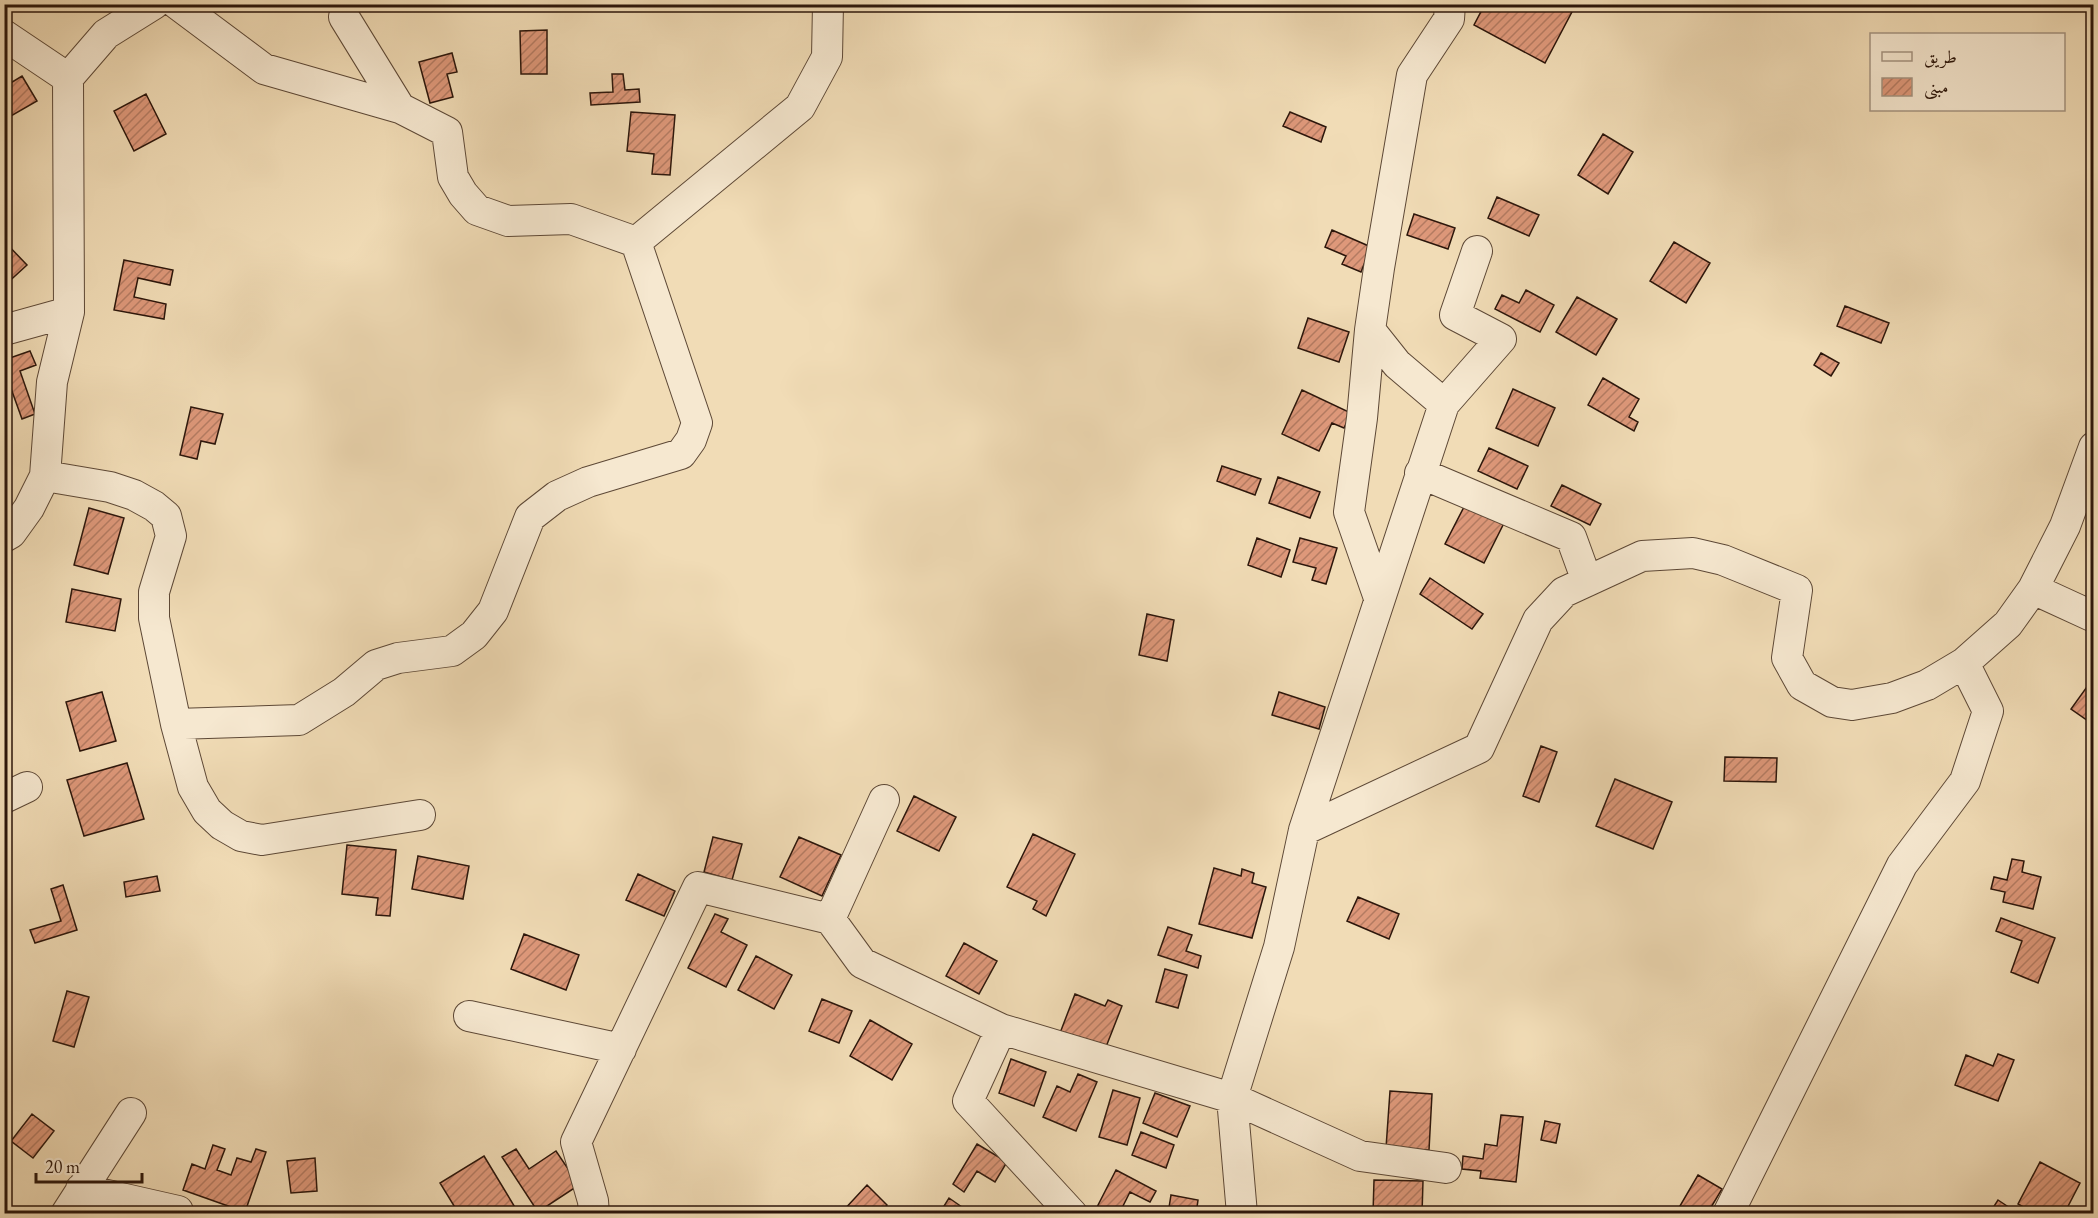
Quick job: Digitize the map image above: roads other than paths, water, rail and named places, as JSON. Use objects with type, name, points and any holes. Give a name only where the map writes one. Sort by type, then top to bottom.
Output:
[{"type":"street","points":[[4,537],[11,533],[29,508],[45,476],[52,382],[69,312],[68,78],[106,34],[154,4]]},
{"type":"street","points":[[177,4],[264,69],[400,108],[447,132],[453,177],[463,194],[477,210],[508,221],[571,219],[636,242]]},
{"type":"street","points":[[636,242],[800,108],[827,57],[828,4]]},
{"type":"street","points":[[1379,598],[1349,513],[1362,418],[1370,330],[1412,75],[1449,19],[1450,4]]},
{"type":"street","points":[[344,17],[400,108]]},
{"type":"street","points":[[4,35],[68,78]]},
{"type":"street","points":[[176,724],[299,720],[344,692],[376,664],[398,658],[452,651],[474,635],[493,611],[530,517],[557,496],[588,482],[681,454],[691,440],[697,423],[636,242]]},
{"type":"street","points":[[1242,1214],[1232,1098],[1279,947],[1304,830],[1444,404],[1501,339],[1455,315],[1477,251]]},
{"type":"street","points":[[4,330],[69,312]]},
{"type":"street","points":[[1370,330],[1397,364],[1444,404]]},
{"type":"street","points":[[1304,830],[1479,748],[1538,620],[1564,592],[1642,556],[1693,553],[1723,560],[1797,590],[1787,658],[1802,685],[1832,702],[1852,705],[1892,698],[1927,685],[1964,663],[2008,624],[2033,589],[2065,526],[2094,447]]},
{"type":"street","points":[[1420,473],[1571,537],[1587,581]]},
{"type":"street","points":[[45,476],[126,492],[154,506],[166,516],[171,536],[154,592],[154,618],[176,724],[193,787],[207,811],[222,825],[241,836],[262,840],[420,815]]},
{"type":"street","points":[[2033,589],[2094,617]]},
{"type":"street","points":[[1728,1214],[1902,866],[1965,781],[1988,711],[1964,663]]},
{"type":"street","points":[[830,919],[885,800]]},
{"type":"street","points":[[594,1214],[593,1201],[576,1142],[698,887],[830,919],[862,963],[1001,1029],[1232,1098],[1360,1156],[1446,1168]]},
{"type":"street","points":[[469,1016],[621,1049]]},
{"type":"street","points":[[1001,1029],[968,1101],[1072,1214]]},
{"type":"street","points":[[66,1214],[131,1113]]},
{"type":"street","points":[[81,1189],[178,1211]]}]
